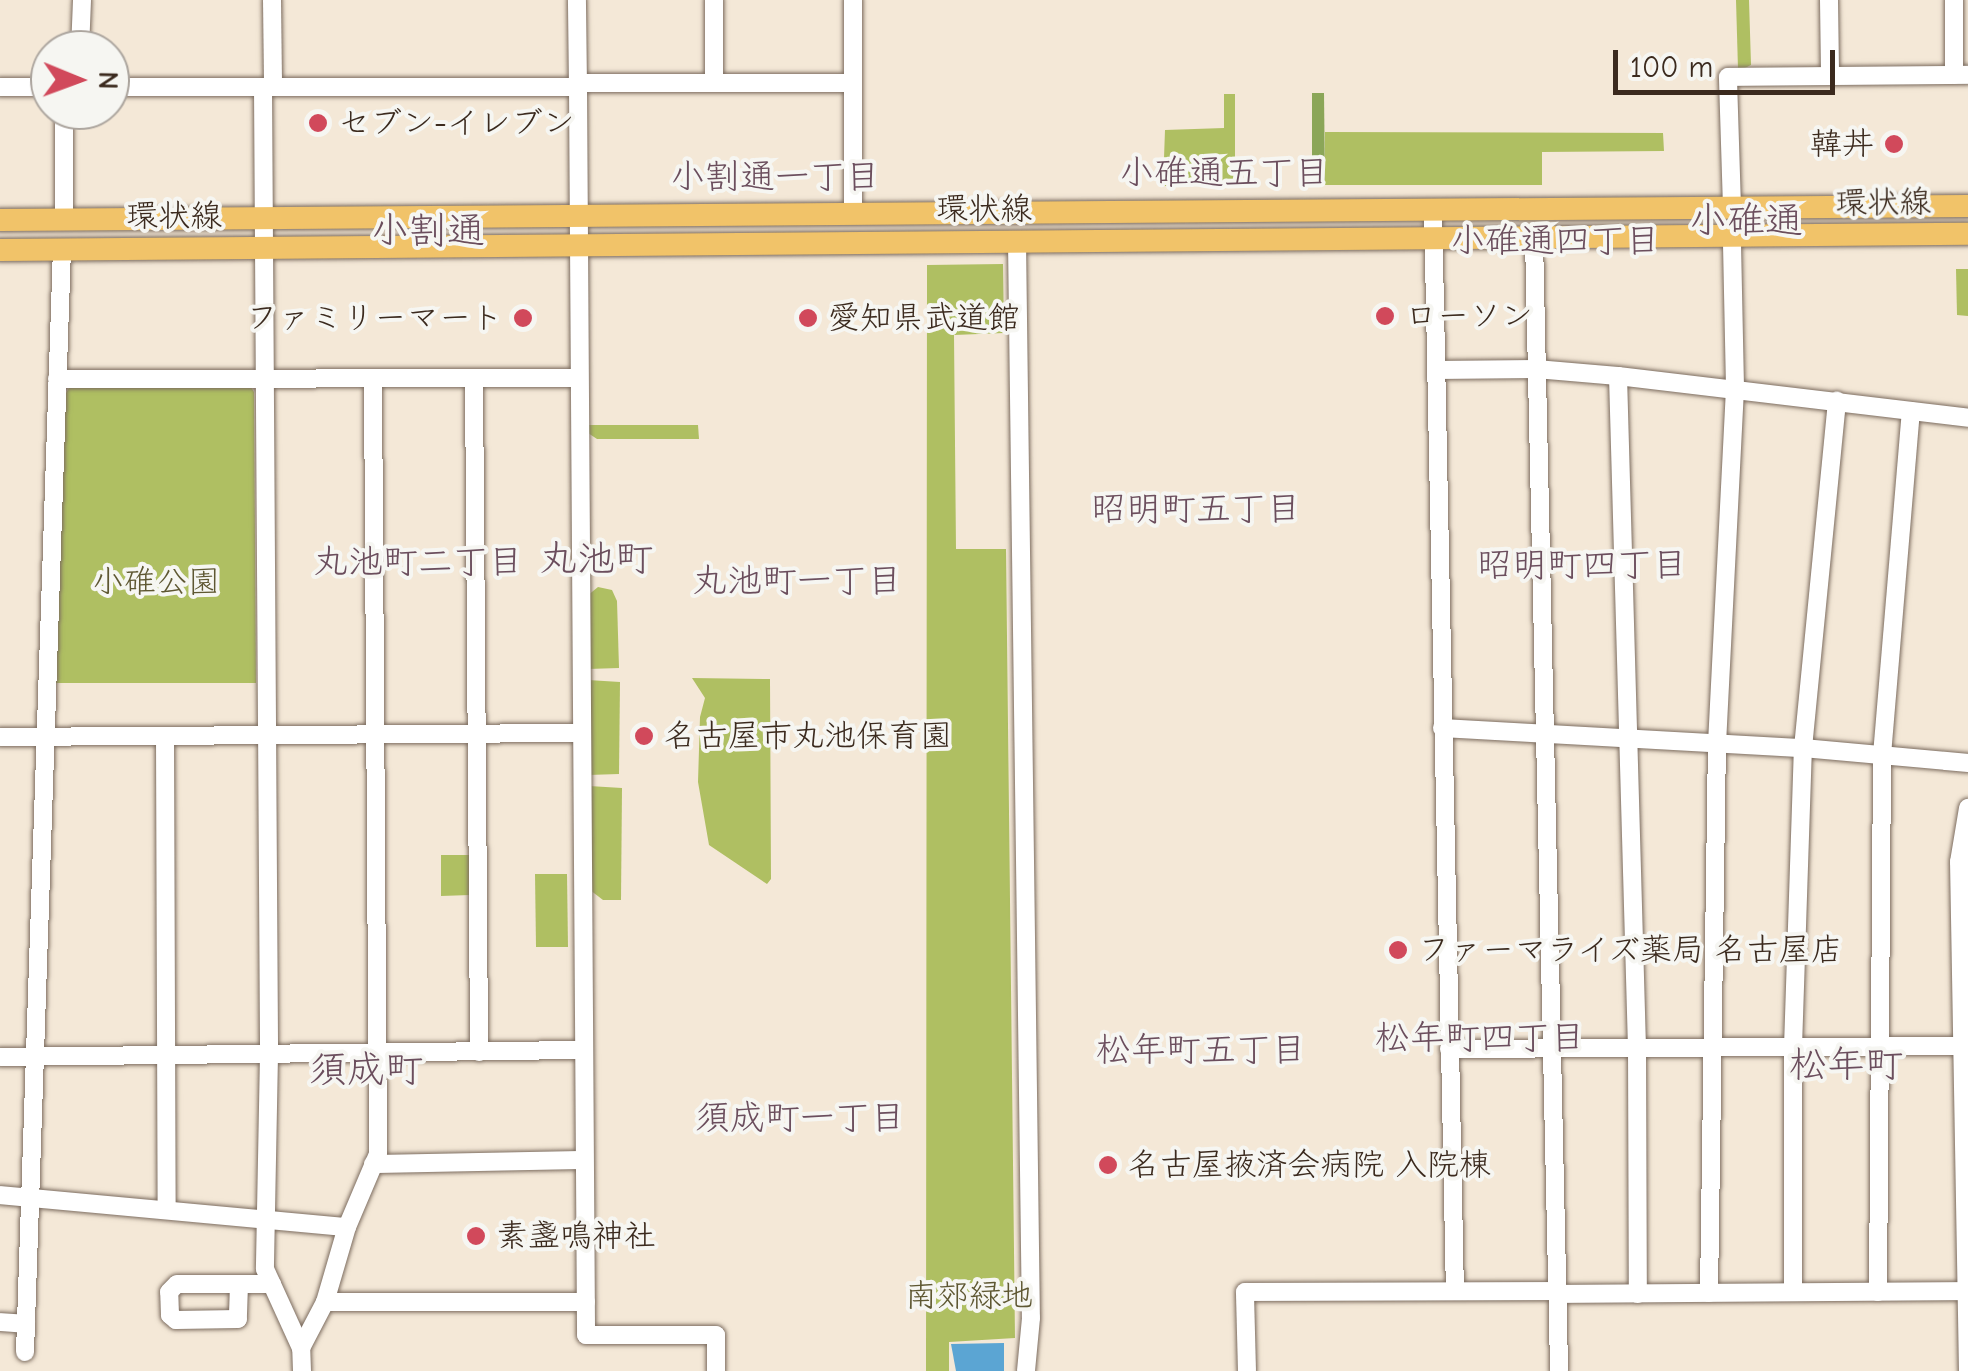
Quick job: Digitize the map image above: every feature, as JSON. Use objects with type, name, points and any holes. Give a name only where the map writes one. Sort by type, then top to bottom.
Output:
[{"type":"main road","name":"環状線","points":[[0,220],[1968,206]]},
{"type":"main road","name":"環状線","points":[[0,250],[1968,234]]},
{"type":"street","points":[[81,30],[82,0]]},
{"type":"street","points":[[272,0],[262,248],[269,1055],[265,1269],[302,1348],[302,1371]]},
{"type":"street","points":[[577,0],[586,1335],[716,1335],[716,1371]]},
{"type":"street","points":[[714,0],[714,83]]},
{"type":"street","points":[[853,0],[853,214]]},
{"type":"street","points":[[1829,0],[1830,76]]},
{"type":"street","points":[[1732,208],[1728,78],[1961,75],[1954,0]]},
{"type":"street","points":[[130,87],[853,83]]},
{"type":"street","points":[[0,87],[30,87]]},
{"type":"street","points":[[64,130],[64,219]]},
{"type":"street","points":[[1433,208],[1455,1291]]},
{"type":"street","points":[[1709,1293],[1717,744],[1735,387],[1732,238]]},
{"type":"street","points":[[1534,240],[1559,1371]]},
{"type":"street","points":[[1016,241],[1031,1318],[1026,1371]]},
{"type":"street","points":[[25,1352],[62,249]]},
{"type":"street","points":[[1436,370],[1536,368],[1735,387],[1968,418]]},
{"type":"street","points":[[1618,376],[1637,1048],[1638,1294]]},
{"type":"street","points":[[302,1348],[325,1302],[347,1227],[378,1154],[373,378]]},
{"type":"street","points":[[474,378],[479,1052]]},
{"type":"street","points":[[58,379],[577,378]]},
{"type":"street","points":[[1793,1292],[1793,1047],[1803,748],[1837,400]]},
{"type":"street","points":[[1878,1292],[1882,755],[1911,410]]},
{"type":"street","points":[[1442,728],[1803,748],[1968,763]]},
{"type":"street","points":[[0,736],[580,733]]},
{"type":"street","points":[[165,736],[167,1210]]},
{"type":"street","points":[[1968,808],[1959,862],[1968,1371]]},
{"type":"street","points":[[1449,1049],[1965,1046]]},
{"type":"street","points":[[0,1057],[583,1050]]},
{"type":"street","points":[[374,1164],[584,1160]]},
{"type":"street","points":[[0,1195],[347,1227]]},
{"type":"street","points":[[240,1285],[272,1284]]},
{"type":"street","points":[[1247,1371],[1245,1292],[1968,1291]]},
{"type":"street","points":[[325,1302],[586,1302]]},
{"type":"street","points":[[0,1322],[26,1324]]},
{"type":"green space","points":[[1736,0],[1749,0],[1751,65],[1738,69]]},
{"type":"green space","points":[[1312,93],[1324,93],[1325,185],[1312,185]]},
{"type":"green space","points":[[1224,94],[1235,94],[1235,186],[1163,186],[1165,130],[1224,128]]},
{"type":"green space","points":[[1325,132],[1663,133],[1664,151],[1542,152],[1542,185],[1325,185]]},
{"type":"green space","name":"南郊緑地","points":[[1003,264],[1004,333],[954,335],[956,549],[1006,549],[1015,1338],[949,1342],[949,1371],[926,1371],[927,265]]},
{"type":"green space","points":[[1956,269],[1968,269],[1968,316],[1957,315]]},
{"type":"green space","name":"小碓公園","points":[[251,387],[256,683],[53,683],[63,398],[69,388]]},
{"type":"green space","points":[[585,425],[698,425],[699,439],[597,439],[585,431]]},
{"type":"green space","points":[[598,587],[612,590],[617,601],[619,668],[588,669],[587,596]]},
{"type":"green space","points":[[692,678],[770,679],[771,879],[767,884],[709,845],[698,782],[700,717],[705,698]]},
{"type":"green space","points":[[588,680],[620,682],[619,774],[588,775]]},
{"type":"green space","points":[[589,786],[622,788],[621,900],[603,900],[590,890]]},
{"type":"green space","points":[[441,855],[470,855],[470,895],[441,896]]},
{"type":"green space","points":[[535,874],[567,874],[568,947],[536,947]]},
{"type":"water","points":[[1004,1343],[1004,1371],[956,1371],[951,1344]]},
{"type":"place","name":"セブン-イレブン","points":[[318,123]]},
{"type":"place","name":"韓丼","points":[[1894,144]]},
{"type":"place","name":"ローソン","points":[[1385,316]]},
{"type":"place","name":"ファミリーマート","points":[[523,318]]},
{"type":"place","name":"愛知県武道館","points":[[808,318]]},
{"type":"place","name":"名古屋市丸池保育園","points":[[644,736]]},
{"type":"place","name":"ファーマライズ薬局 名古屋店","points":[[1398,950]]},
{"type":"place","name":"名古屋掖済会病院 入院棟","points":[[1108,1165]]},
{"type":"place","name":"素盞鳴神社","points":[[476,1236]]},
{"type":"district","name":"小碓通五丁目","points":[[1224,173]]},
{"type":"district","name":"小割通一丁目","points":[[775,177]]},
{"type":"district","name":"小碓通","points":[[1746,222]]},
{"type":"district","name":"小割通","points":[[428,232]]},
{"type":"district","name":"小碓通四丁目","points":[[1555,241]]},
{"type":"district","name":"昭明町五丁目","points":[[1196,509]]},
{"type":"district","name":"丸池町","points":[[596,560]]},
{"type":"district","name":"丸池町二丁目","points":[[418,562]]},
{"type":"district","name":"昭明町四丁目","points":[[1582,565]]},
{"type":"district","name":"丸池町一丁目","points":[[797,581]]},
{"type":"district","name":"松年町四丁目","points":[[1480,1038]]},
{"type":"district","name":"松年町五丁目","points":[[1201,1050]]},
{"type":"district","name":"松年町","points":[[1846,1066]]},
{"type":"district","name":"須成町","points":[[366,1071]]},
{"type":"district","name":"須成町一丁目","points":[[800,1118]]}]
